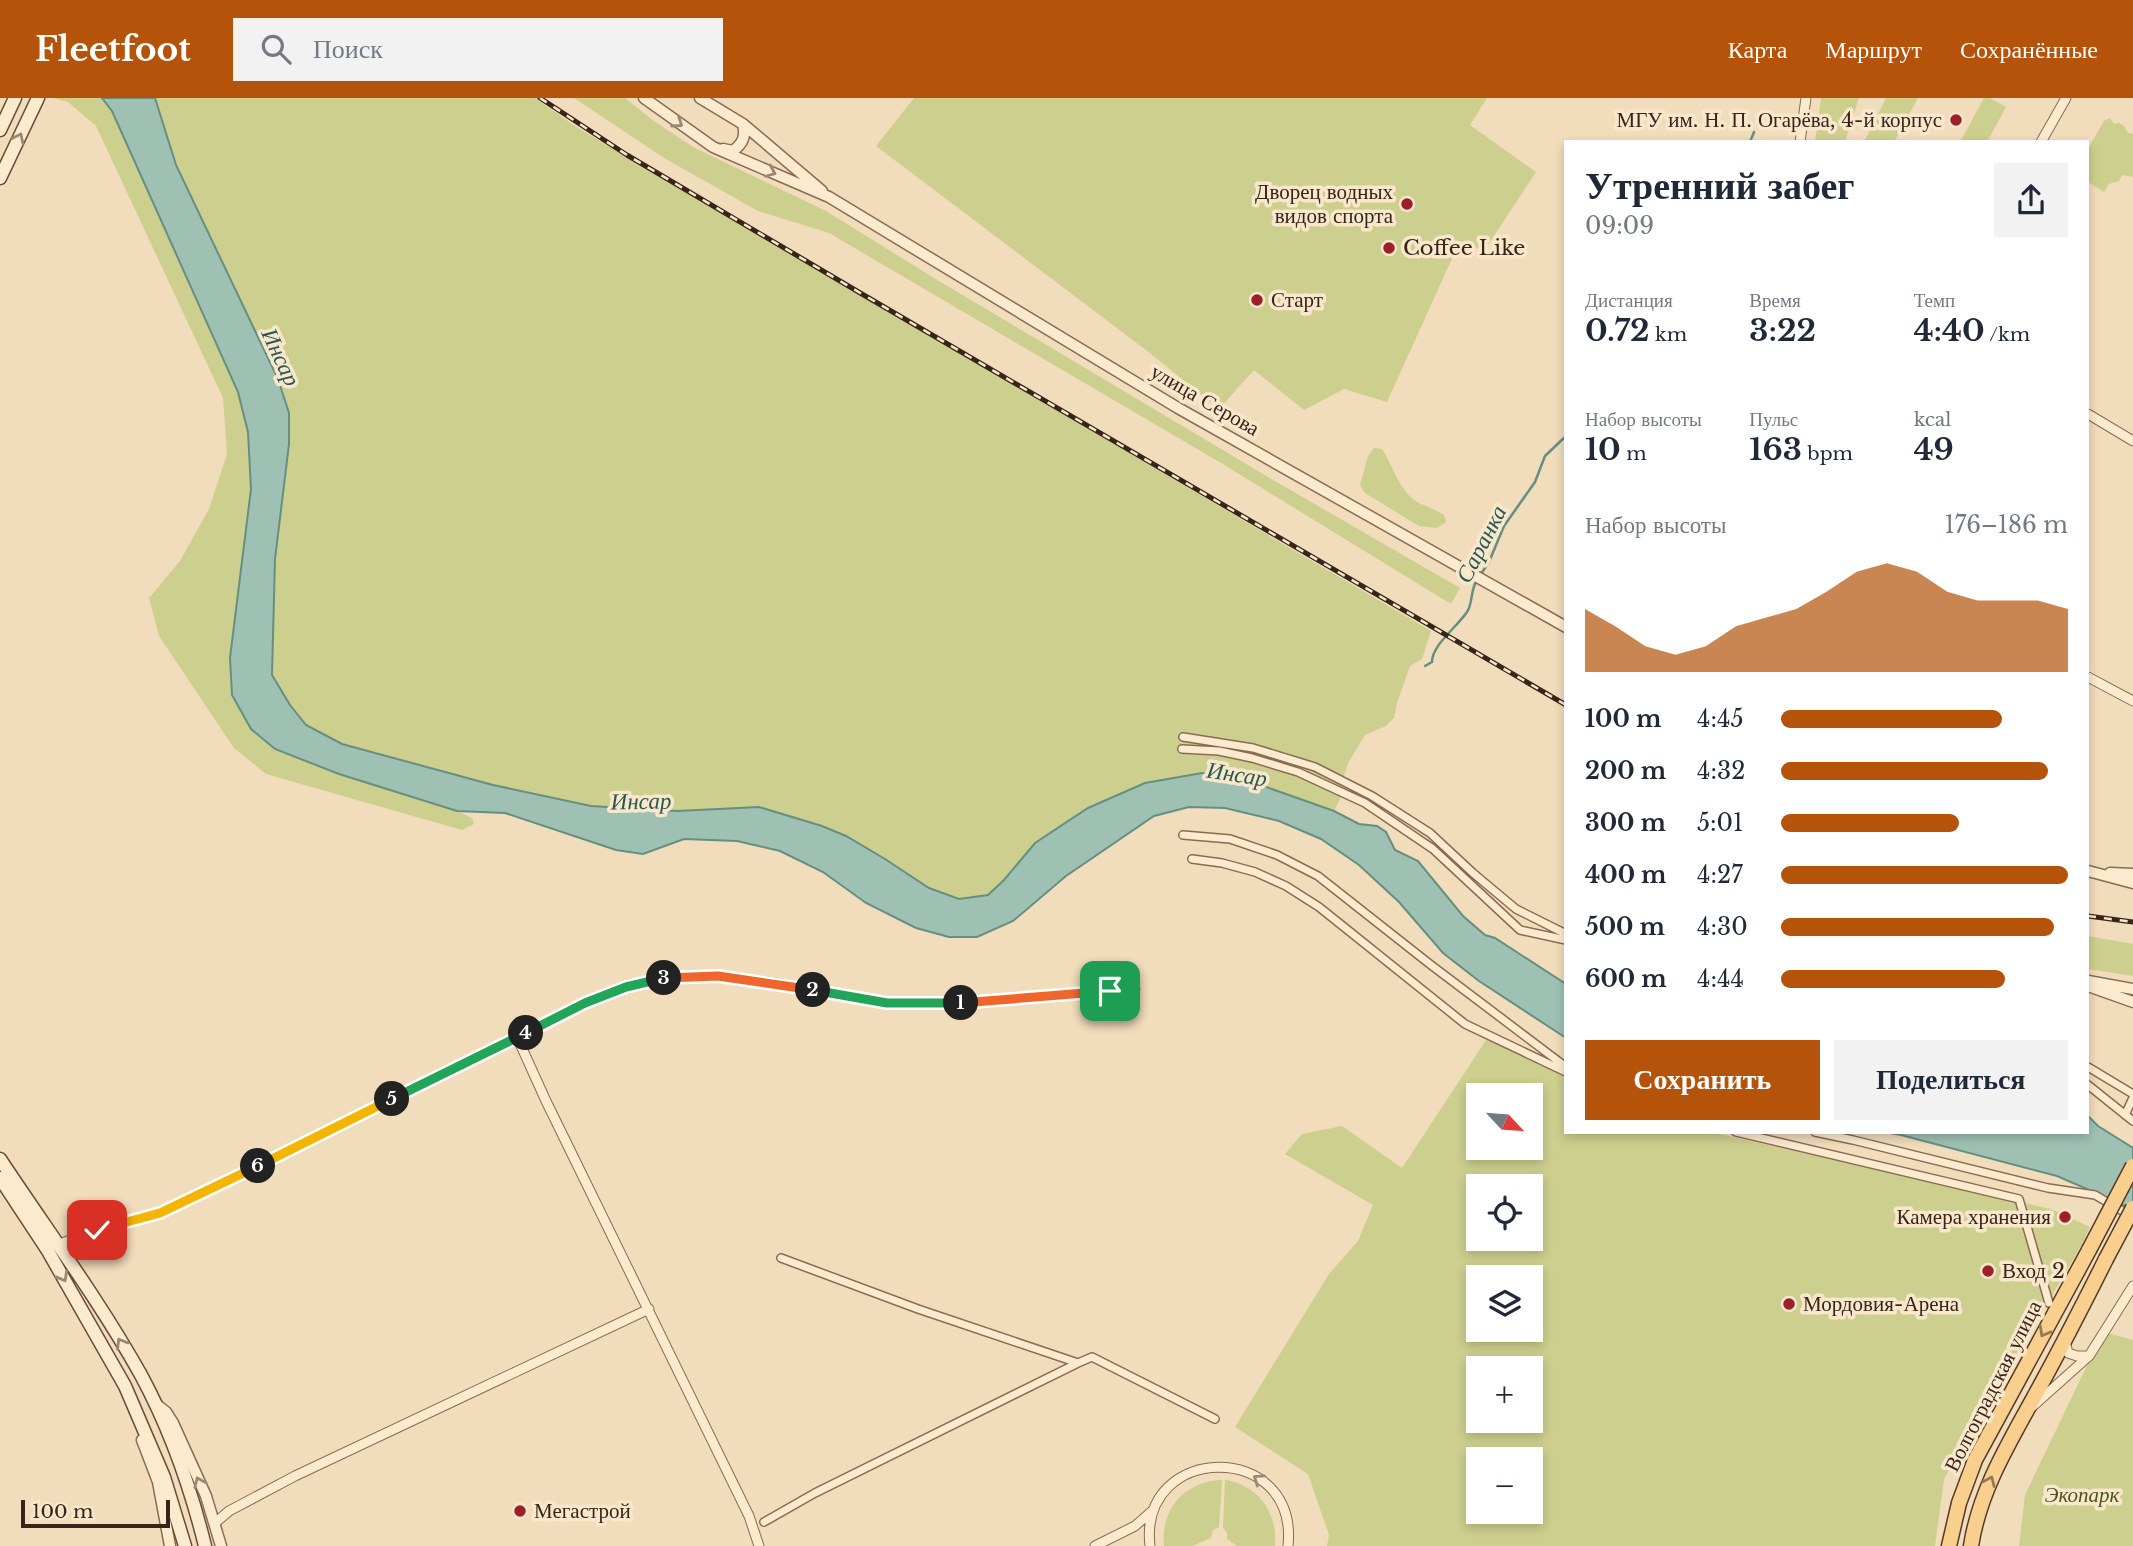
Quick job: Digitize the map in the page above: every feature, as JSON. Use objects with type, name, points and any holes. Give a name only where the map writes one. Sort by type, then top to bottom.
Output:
[{"type":"main road","points":[[0,130],[15,98]]},
{"type":"main road","points":[[0,178],[38,98]]},
{"type":"main road","points":[[0,1159],[142,1377],[182,1470],[205,1546]]},
{"type":"main road","name":"Волгоградская улица","points":[[1949,1546],[1959,1503],[1975,1460],[2133,1166]]},
{"type":"main road","points":[[0,1178],[48,1251],[125,1386],[164,1477],[185,1546]]},
{"type":"main road","name":"Волгоградская улица","points":[[1971,1546],[1978,1510],[2002,1453],[2133,1208]]},
{"type":"street","name":"улица Серова","points":[[644,98],[713,147],[829,197],[1178,408],[1564,626]]},
{"type":"street","name":"улица Серова","points":[[700,98],[743,124],[829,197]]},
{"type":"street","points":[[1800,140],[1806,98]]},
{"type":"street","points":[[2042,140],[2066,98]]},
{"type":"street","points":[[713,147],[733,151],[746,135],[743,124]]},
{"type":"street","points":[[2089,415],[2133,441]]},
{"type":"street","points":[[2089,678],[2133,701]]},
{"type":"street","points":[[1183,737],[1253,748],[1315,767],[1372,796],[1430,833],[1516,909],[1564,933]]},
{"type":"street","points":[[1182,749],[1220,751],[1252,758],[1298,772],[1365,803],[1433,849],[1520,930],[1564,940]]},
{"type":"street","points":[[1183,835],[1230,839],[1277,855],[1318,876],[1564,1068]]},
{"type":"street","points":[[1192,859],[1233,866],[1286,886],[1335,920],[1465,1024],[1564,1069]]},
{"type":"street","points":[[2091,871],[2133,874]]},
{"type":"street","points":[[2091,871],[2133,883]]},
{"type":"street","points":[[57,1245],[97,1230],[160,1213],[585,1003],[626,987],[666,978],[718,976],[887,1003],[960,1003],[1135,989]]},
{"type":"street","points":[[2089,981],[2133,989]]},
{"type":"street","points":[[2089,986],[2133,1002]]},
{"type":"street","points":[[517,1037],[749,1516],[759,1546]]},
{"type":"street","points":[[2089,1068],[2133,1096],[2125,1115]]},
{"type":"street","points":[[2089,1086],[2133,1121]]},
{"type":"street","points":[[1744,1134],[2019,1199],[2049,1303]]},
{"type":"street","points":[[1824,1134],[2048,1188],[2095,1195],[2133,1217]]},
{"type":"street","points":[[781,1258],[918,1309],[1078,1363]]},
{"type":"street","points":[[2025,1414],[2089,1356],[2133,1286]]},
{"type":"street","points":[[215,1523],[229,1511],[295,1476],[649,1308]]},
{"type":"street","points":[[2064,1341],[2068,1353],[2089,1356]]},
{"type":"street","points":[[764,1522],[815,1493],[1092,1357],[1215,1419]]},
{"type":"street","points":[[154,1403],[166,1412],[173,1423],[206,1496],[221,1546]]},
{"type":"street","points":[[138,1413],[140,1435],[158,1482],[170,1546]]},
{"type":"street","points":[[1095,1546],[1145,1519],[1170,1486],[1193,1471],[1206,1467],[1233,1467],[1258,1478],[1277,1497],[1288,1522],[1288,1546]]},
{"type":"street","points":[[1150,1546],[1150,1531],[1156,1507]]},
{"type":"green space","points":[[53,98],[102,98],[112,111],[238,392],[248,432],[251,489],[230,658],[232,695],[275,749],[339,774],[457,811],[472,818],[474,824],[462,830],[266,774],[234,748],[159,636],[149,598],[180,561],[209,509],[227,454],[223,398],[96,126],[68,102]]},
{"type":"green space","points":[[155,98],[535,98],[630,159],[1431,631],[1422,659],[1410,666],[1394,718],[1386,726],[1365,735],[1348,763],[1343,779],[1343,793],[1334,811],[1255,783],[1203,773],[1145,783],[1088,808],[1035,843],[988,895],[959,899],[929,888],[846,836],[759,807],[677,811],[591,806],[493,785],[342,744],[306,725],[272,675],[275,559],[289,444],[278,379],[176,165]]},
{"type":"green space","points":[[574,98],[625,98],[693,147],[826,211],[1268,477],[1460,588],[1451,604],[1221,463],[829,233],[758,211],[664,158]]},
{"type":"green space","name":"Старт","points":[[914,98],[1487,98],[1470,125],[1536,172],[1484,251],[1460,241],[1387,402],[1344,389],[1304,410],[1254,370],[1219,409],[1146,350],[876,146]]},
{"type":"green space","points":[[1821,98],[1859,98],[1846,140],[1815,140]]},
{"type":"green space","points":[[1886,98],[1918,98],[1895,140],[1865,140]]},
{"type":"green space","points":[[1984,98],[1990,98],[2006,107],[1988,140],[1961,140]]},
{"type":"green space","points":[[2110,118],[2114,124],[2119,123],[2128,133],[2133,134],[2133,177],[2122,175],[2119,181],[2109,184],[2104,192],[2089,183],[2089,147],[2104,121]]},
{"type":"green space","points":[[1374,448],[1382,449],[1406,492],[1419,503],[1444,515],[1446,522],[1437,528],[1419,526],[1365,493],[1360,485],[1368,456]]},
{"type":"green space","points":[[2089,936],[2133,944],[2133,976],[2089,969]]},
{"type":"green space","name":"Мордовия-Арена","points":[[1490,1034],[1564,1077],[1564,1134],[1719,1134],[2051,1209],[2090,1227],[1944,1479],[1935,1546],[1327,1546],[1329,1535],[1308,1474],[1235,1427],[1329,1274],[1358,1241],[1373,1205],[1285,1154],[1302,1134],[1342,1126],[1402,1168]]},
{"type":"green space","name":"Экопарк","points":[[2103,1332],[2133,1340],[2133,1546],[2019,1546],[2025,1495]]},
{"type":"green space","points":[[1222,1480],[1219,1527],[1213,1530],[1211,1538],[1192,1546],[1164,1546],[1166,1520],[1178,1500],[1197,1486]]},
{"type":"green space","points":[[1225,1480],[1248,1488],[1264,1503],[1273,1523],[1275,1546],[1237,1546],[1227,1539],[1223,1528]]},
{"type":"shaded area","points":[[102,98],[155,98],[176,165],[278,379],[289,413],[289,444],[275,559],[272,675],[306,725],[342,744],[493,785],[591,806],[677,811],[759,807],[846,836],[929,888],[959,899],[988,895],[1035,843],[1088,808],[1145,783],[1202,773],[1255,783],[1334,811],[1359,824],[1377,826],[1386,832],[1395,850],[1418,861],[1463,916],[1485,935],[1495,938],[1564,983],[1564,1037],[1479,981],[1443,953],[1399,902],[1359,865],[1321,839],[1279,821],[1225,808],[1189,807],[1154,816],[1066,876],[1013,921],[977,937],[949,937],[916,928],[866,903],[823,872],[780,851],[737,841],[684,839],[643,854],[616,850],[505,813],[457,811],[339,774],[275,749],[251,729],[232,695],[230,658],[251,489],[248,432],[238,392],[112,111]]},
{"type":"shaded area","points":[[2089,1117],[2098,1126],[2133,1148],[2133,1209],[2057,1176],[1895,1134],[2089,1134]]},
{"type":"waterway","name":"Саранка","points":[[1751,140],[1754,132]]},
{"type":"waterway","name":"Саранка","points":[[1481,574],[1504,526],[1535,482],[1545,456],[1564,438]]},
{"type":"waterway","name":"Саранка","points":[[1425,666],[1432,662],[1440,643],[1467,612],[1477,580]]},
{"type":"railway","points":[[540,98],[627,155],[1564,704]]},
{"type":"railway","points":[[2089,916],[2133,922]]},
{"type":"place","name":"МГУ им. Н. П. Огарёва, 4-й корпус","points":[[1956,120]]},
{"type":"place","name":"Дворец водных видов спорта","points":[[1407,204]]},
{"type":"place","name":"Coffee Like","points":[[1389,248]]},
{"type":"place","name":"Старт","points":[[1257,300]]},
{"type":"place","name":"Камера хранения","points":[[2065,1217]]},
{"type":"place","name":"Вход 2","points":[[1988,1271]]},
{"type":"place","name":"Мордовия-Арена","points":[[1789,1304]]},
{"type":"place","name":"Мегастрой","points":[[520,1511]]},
{"type":"route","points":[[97,1230],[160,1213],[585,1003],[626,987],[666,978],[718,976],[887,1003],[960,1003],[1110,991]]},
{"type":"water label","name":"Инсар","points":[[281,357]]},
{"type":"water label","name":"Инсар","points":[[1237,774]]},
{"type":"water label","name":"Инсар","points":[[641,801]]}]
